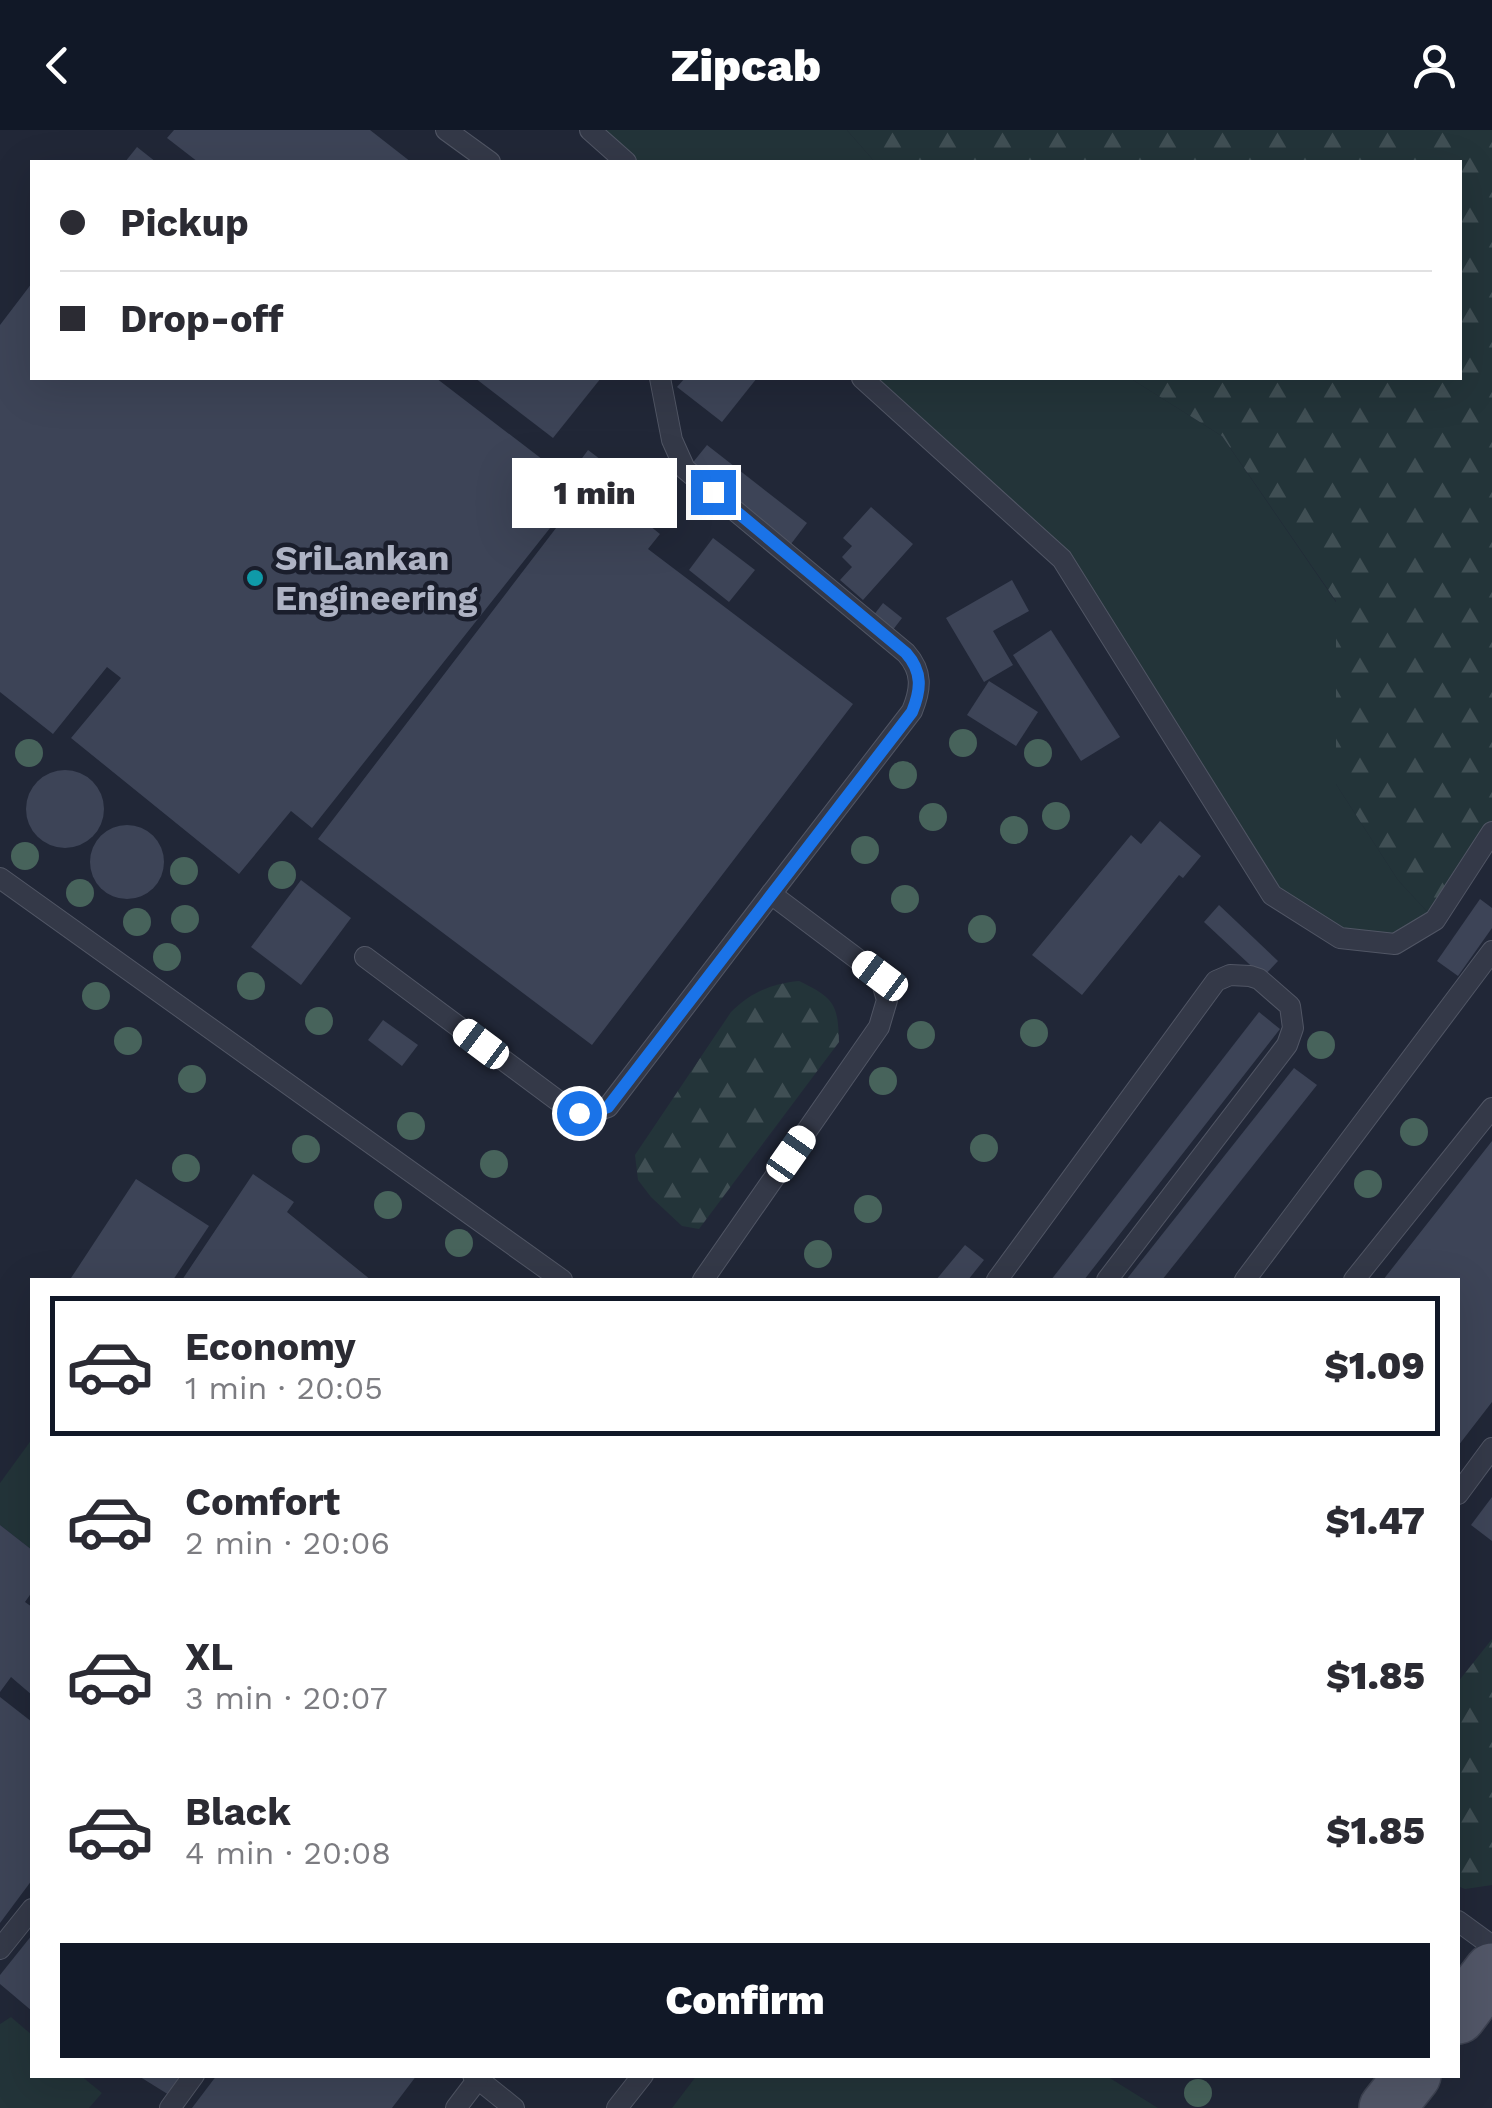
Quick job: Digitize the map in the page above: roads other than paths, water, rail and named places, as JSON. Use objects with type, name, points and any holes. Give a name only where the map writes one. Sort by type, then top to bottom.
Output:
[{"type":"main road","points":[[1460,2013],[1492,1971]]},
{"type":"main road","points":[[1387,2108],[1410,2078]]},
{"type":"lane","points":[[446,130],[487,160]]},
{"type":"lane","points":[[590,130],[624,160]]},
{"type":"lane","points":[[365,957],[568,1109],[590,1113],[608,1107],[912,712],[920,694],[920,679],[906,653],[685,469],[672,440],[660,380]]},
{"type":"lane","points":[[864,380],[1062,559],[1272,895],[1340,938],[1395,944],[1436,920],[1492,832]]},
{"type":"lane","points":[[0,878],[559,1278]]},
{"type":"lane","points":[[704,1278],[885,1014],[887,1000],[880,976],[771,894]]},
{"type":"lane","points":[[1247,1278],[1492,951]]},
{"type":"lane","points":[[998,1278],[1216,981],[1242,974],[1259,979],[1290,1006],[1293,1028],[1287,1045],[1109,1278]]},
{"type":"lane","points":[[1356,1278],[1492,1108]]},
{"type":"lane","points":[[1460,1491],[1492,1448]]},
{"type":"lane","points":[[0,1949],[30,1912]]},
{"type":"lane","points":[[1460,1922],[1492,1946]]},
{"type":"lane","points":[[170,2108],[192,2078]]},
{"type":"lane","points":[[456,2108],[475,2078]]},
{"type":"lane","points":[[477,2078],[514,2108]]},
{"type":"lane","points":[[618,2108],[640,2078]]},
{"type":"place","name":"SriLankan Engineering","points":[[255,578]]}]
